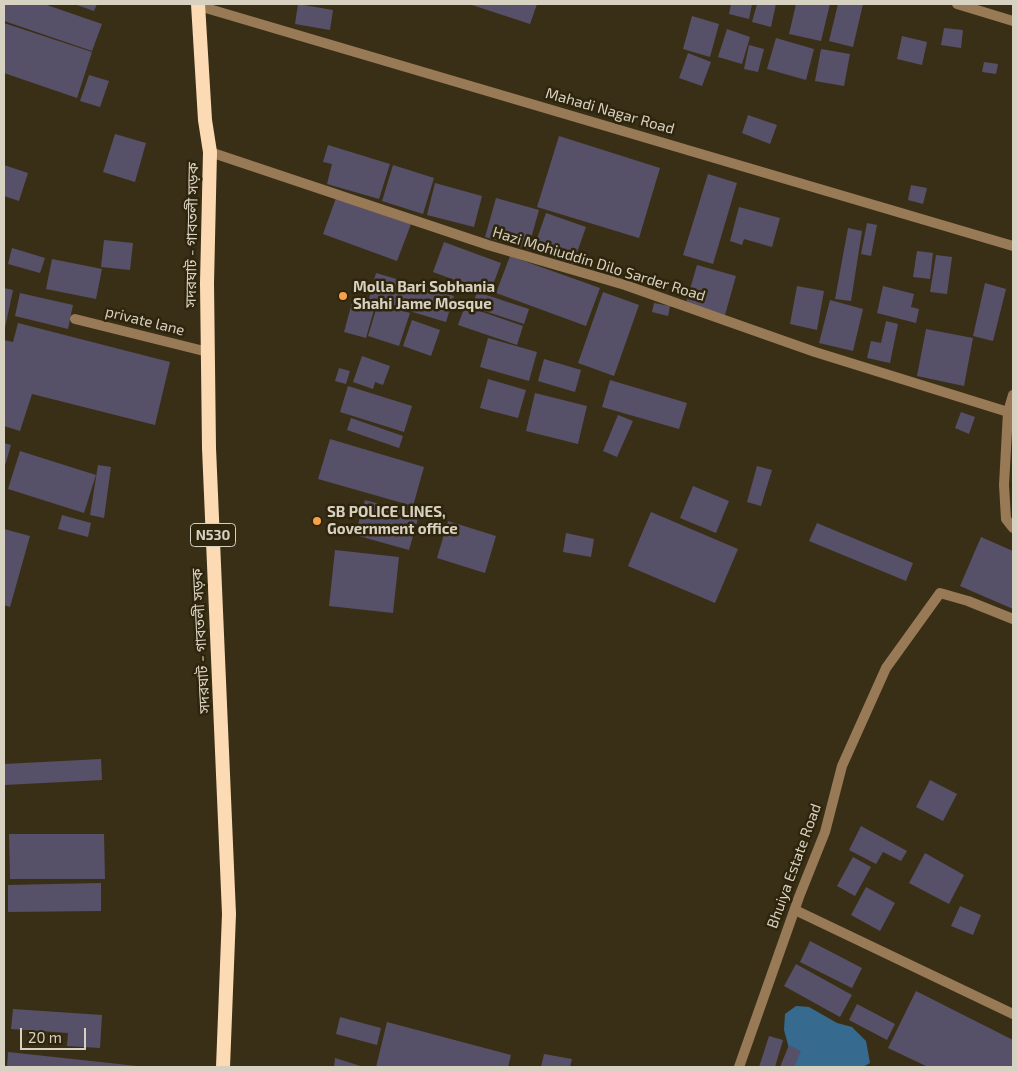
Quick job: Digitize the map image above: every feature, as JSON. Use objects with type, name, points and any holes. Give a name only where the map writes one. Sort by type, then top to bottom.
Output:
[{"type":"highway","name":"সদরঘাট - গাবতলী সড়ক","points":[[199,5],[205,120],[210,152],[207,283],[209,448],[229,914],[223,1067]]},
{"type":"street","points":[[957,4],[1013,21]]},
{"type":"street","name":"Mahadi Nagar Road","points":[[199,5],[1013,246]]},
{"type":"street","name":"Hazi Mohiuddin Dilo Sarder Road","points":[[210,152],[488,245],[624,285],[815,352],[1008,412]]},
{"type":"street","name":"private lane","points":[[75,319],[208,352]]},
{"type":"street","points":[[1013,394],[1008,412],[1004,486],[1006,518],[1013,528]]},
{"type":"street","name":"Bhuiya Estate Road","points":[[739,1067],[795,910],[826,832],[842,766],[886,668],[940,593],[968,601],[1013,619]]},
{"type":"street","points":[[795,910],[1013,1014]]},
{"type":"water","points":[[796,1006],[809,1007],[837,1023],[852,1027],[866,1041],[870,1063],[863,1067],[794,1067],[784,1030],[785,1014]]},
{"type":"building","points":[[4,4],[44,4],[102,24],[92,51],[4,21]]},
{"type":"building","points":[[74,4],[97,4],[94,11]]},
{"type":"building","points":[[298,4],[333,10],[330,30],[295,24]]},
{"type":"building","points":[[469,4],[537,4],[530,24]]},
{"type":"building","points":[[731,4],[752,4],[749,19],[729,14]]},
{"type":"building","points":[[757,4],[776,4],[771,27],[752,22]]},
{"type":"building","points":[[796,4],[830,4],[821,41],[789,34]]},
{"type":"building","points":[[838,4],[863,4],[853,47],[829,41]]},
{"type":"building","points":[[692,16],[719,24],[710,57],[683,49]]},
{"type":"building","points":[[4,23],[92,52],[77,98],[4,73]]},
{"type":"building","points":[[944,28],[963,30],[961,48],[941,45]]},
{"type":"building","points":[[727,29],[750,37],[742,64],[718,57]]},
{"type":"building","points":[[902,36],[927,42],[922,65],[897,59]]},
{"type":"building","points":[[776,38],[814,49],[806,80],[767,69]]},
{"type":"building","points":[[749,45],[764,49],[758,72],[744,69]]},
{"type":"building","points":[[821,49],[850,54],[844,86],[815,81]]},
{"type":"building","points":[[688,53],[711,62],[702,86],[679,78]]},
{"type":"building","points":[[984,62],[998,64],[996,74],[982,72]]},
{"type":"building","points":[[89,75],[109,81],[100,107],[80,101]]},
{"type":"building","points":[[748,115],[777,125],[770,144],[742,133]]},
{"type":"building","points":[[115,134],[146,143],[135,182],[103,172]]},
{"type":"building","points":[[559,136],[660,168],[639,238],[537,207]]},
{"type":"building","points":[[328,145],[390,164],[379,199],[327,184],[332,164],[323,162]]},
{"type":"building","points":[[4,165],[28,173],[19,201],[4,196]]},
{"type":"building","points":[[393,165],[434,178],[423,214],[382,201]]},
{"type":"building","points":[[708,174],[737,183],[713,264],[683,255]]},
{"type":"building","points":[[435,183],[482,196],[474,227],[427,215]]},
{"type":"building","points":[[911,185],[927,188],[923,204],[908,200]]},
{"type":"building","points":[[336,198],[411,224],[397,261],[323,234]]},
{"type":"building","points":[[496,198],[539,210],[528,249],[485,237]]},
{"type":"building","points":[[739,207],[780,218],[772,247],[744,239],[742,245],[730,241]]},
{"type":"building","points":[[546,213],[586,227],[573,264],[533,250]]},
{"type":"building","points":[[867,223],[877,225],[871,256],[861,254]]},
{"type":"building","points":[[848,228],[862,231],[851,301],[835,299]]},
{"type":"building","points":[[104,240],[133,243],[130,270],[101,267]]},
{"type":"building","points":[[444,242],[501,263],[490,293],[433,272]]},
{"type":"building","points":[[12,248],[45,258],[40,273],[8,264]]},
{"type":"building","points":[[917,251],[933,253],[930,279],[913,277]]},
{"type":"building","points":[[936,255],[952,257],[947,294],[930,292]]},
{"type":"building","points":[[510,256],[600,288],[586,326],[496,293]]},
{"type":"building","points":[[52,259],[102,269],[96,299],[46,289]]},
{"type":"building","points":[[697,265],[736,276],[725,315],[686,303]]},
{"type":"building","points":[[376,273],[454,296],[446,322],[369,299]]},
{"type":"building","points":[[985,283],[1006,289],[993,341],[973,336]]},
{"type":"building","points":[[797,286],[824,291],[817,330],[790,324]]},
{"type":"building","points":[[883,286],[914,294],[911,307],[919,309],[916,323],[877,313]]},
{"type":"building","points":[[4,288],[13,290],[5,328],[4,328]]},
{"type":"building","points":[[477,292],[529,309],[524,324],[472,307]]},
{"type":"building","points":[[603,292],[639,305],[614,376],[578,363]]},
{"type":"building","points":[[20,293],[73,305],[68,329],[15,316]]},
{"type":"building","points":[[353,299],[375,306],[366,338],[344,332]]},
{"type":"building","points":[[830,300],[863,309],[853,351],[819,343]]},
{"type":"building","points":[[378,303],[410,313],[399,346],[368,336]]},
{"type":"building","points":[[654,303],[670,306],[668,316],[652,312]]},
{"type":"building","points":[[465,306],[523,326],[517,345],[458,325]]},
{"type":"building","points":[[412,320],[440,330],[431,356],[403,346]]},
{"type":"building","points":[[886,321],[898,324],[890,363],[867,358],[871,341],[881,343]]},
{"type":"building","points":[[18,323],[170,362],[155,425],[32,394],[20,431],[4,426],[4,340],[13,342]]},
{"type":"building","points":[[926,329],[973,338],[964,386],[917,376]]},
{"type":"building","points":[[488,338],[537,352],[529,381],[480,367]]},
{"type":"building","points":[[362,356],[390,366],[383,385],[375,382],[373,389],[353,382]]},
{"type":"building","points":[[544,359],[581,370],[575,392],[538,381]]},
{"type":"building","points":[[339,368],[350,371],[346,384],[335,381]]},
{"type":"building","points":[[488,379],[526,390],[518,418],[480,408]]},
{"type":"building","points":[[610,380],[687,403],[679,429],[602,407]]},
{"type":"building","points":[[348,386],[412,406],[404,432],[340,412]]},
{"type":"building","points":[[535,393],[587,406],[578,444],[526,431]]},
{"type":"building","points":[[961,412],[975,417],[969,434],[955,428]]},
{"type":"building","points":[[618,415],[633,421],[617,457],[603,451]]},
{"type":"building","points":[[351,418],[403,436],[399,448],[347,430]]},
{"type":"building","points":[[330,439],[424,467],[413,506],[318,479]]},
{"type":"building","points":[[4,443],[11,445],[4,469]]},
{"type":"building","points":[[20,451],[96,475],[84,513],[8,489]]},
{"type":"building","points":[[98,465],[111,467],[104,518],[90,515]]},
{"type":"building","points":[[757,466],[772,470],[761,506],[747,502]]},
{"type":"building","points":[[693,486],[729,501],[716,533],[680,518]]},
{"type":"building","points":[[365,500],[419,515],[409,550],[355,535]]},
{"type":"building","points":[[651,512],[738,549],[715,603],[628,566]]},
{"type":"building","points":[[62,515],[91,523],[88,537],[58,529]]},
{"type":"building","points":[[448,521],[496,536],[485,573],[437,558]]},
{"type":"building","points":[[817,523],[913,563],[906,581],[809,541]]},
{"type":"building","points":[[4,529],[30,536],[10,607],[4,605]]},
{"type":"building","points":[[566,533],[594,539],[591,557],[563,552]]},
{"type":"building","points":[[981,537],[1013,551],[1013,609],[960,586]]},
{"type":"building","points":[[335,550],[399,557],[393,613],[329,606]]},
{"type":"building","points":[[101,759],[102,780],[4,785],[4,764]]},
{"type":"building","points":[[930,780],[957,794],[943,821],[916,807]]},
{"type":"building","points":[[861,826],[907,851],[901,861],[883,852],[876,864],[849,850]]},
{"type":"building","points":[[9,834],[104,834],[105,879],[10,879]]},
{"type":"building","points":[[925,853],[964,875],[949,904],[909,883]]},
{"type":"building","points":[[853,857],[871,867],[855,896],[837,886]]},
{"type":"building","points":[[101,883],[101,911],[8,912],[8,885]]},
{"type":"building","points":[[866,887],[895,903],[880,931],[851,915]]},
{"type":"building","points":[[960,906],[981,915],[973,935],[951,926]]},
{"type":"building","points":[[810,941],[862,968],[852,988],[800,962]]},
{"type":"building","points":[[796,964],[852,995],[840,1017],[784,986]]},
{"type":"building","points":[[916,991],[1013,1040],[1013,1067],[928,1067],[888,1048]]},
{"type":"building","points":[[857,1004],[895,1024],[887,1040],[849,1020]]},
{"type":"building","points":[[13,1009],[102,1015],[100,1048],[67,1046],[68,1033],[11,1029]]},
{"type":"building","points":[[340,1017],[381,1028],[377,1045],[336,1034]]},
{"type":"building","points":[[387,1022],[511,1055],[508,1067],[376,1067]]},
{"type":"building","points":[[769,1036],[783,1040],[775,1067],[759,1067]]},
{"type":"building","points":[[789,1045],[801,1051],[794,1067],[780,1067]]},
{"type":"building","points":[[8,1052],[137,1066],[137,1067],[7,1067]]},
{"type":"building","points":[[544,1054],[572,1059],[570,1067],[541,1067]]},
{"type":"building","points":[[335,1058],[364,1067],[334,1067]]},
{"type":"place","name":"Molla Bari Sobhania Shahi Jame Mosque","points":[[343,296]]},
{"type":"place","name":"SB POLICE LINES, Government office","points":[[317,521]]}]
